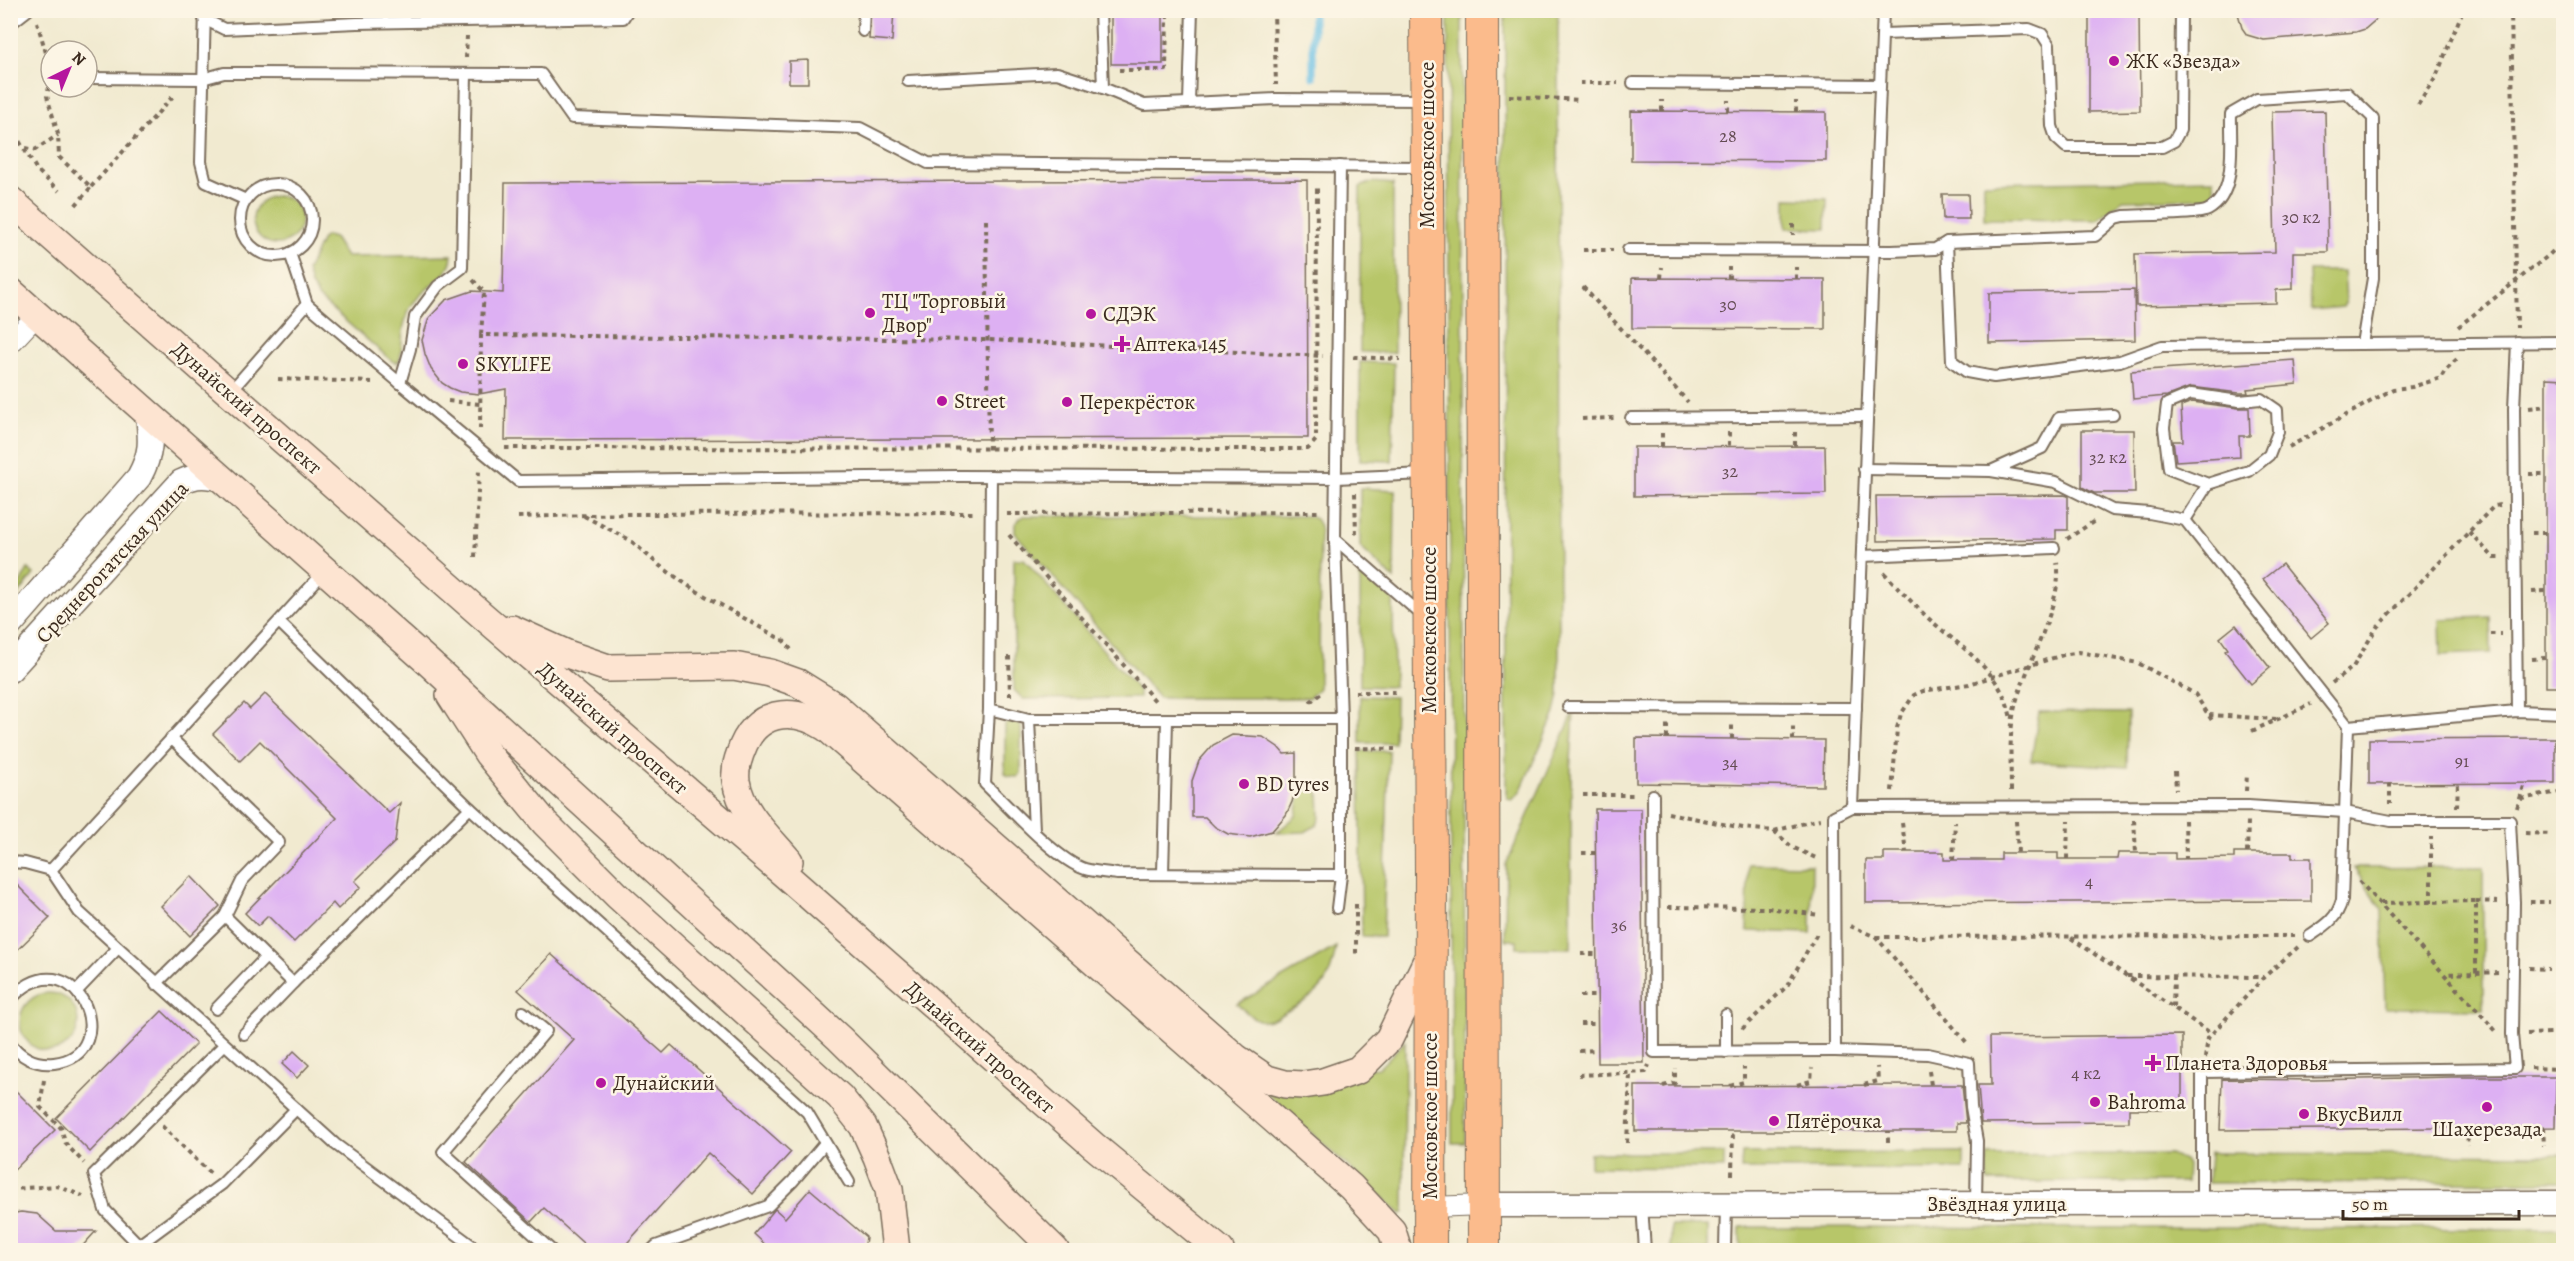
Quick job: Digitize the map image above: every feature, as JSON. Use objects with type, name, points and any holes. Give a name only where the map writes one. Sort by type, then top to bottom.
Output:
[{"type":"main road","name":"Московское шоссе","points":[[1426,10],[1430,1251]]},
{"type":"main road","points":[[1482,10],[1484,1251]]},
{"type":"main road","name":"Дунайский проспект","points":[[10,200],[483,616],[1094,1146],[1220,1251]]},
{"type":"main road","points":[[10,291],[428,662],[839,1038],[1054,1251]]},
{"type":"main road","points":[[483,616],[567,654],[608,668],[734,666],[770,673],[798,683],[835,706],[1235,1057],[1267,1078],[1303,1085],[1340,1078],[1359,1070],[1389,1039],[1430,954]]},
{"type":"main road","points":[[428,662],[488,754],[545,823],[618,896],[840,1097],[863,1126],[889,1189],[896,1251]]},
{"type":"main road","points":[[850,933],[747,812],[736,780],[738,760],[744,742],[759,723],[776,716],[792,713],[811,717],[827,728],[1351,1187],[1392,1231],[1398,1251]]},
{"type":"street","points":[[10,344],[37,315]]},
{"type":"street","name":"Среднерогатская улица","points":[[10,625],[139,477],[150,458],[151,440],[148,414]]},
{"type":"street","name":"Среднерогатская улица","points":[[10,670],[182,482],[194,476],[205,475],[223,480]]},
{"type":"street","name":"Звёздная улица","points":[[1430,1207],[1484,1204],[2564,1203]]},
{"type":"street","points":[[1020,1216],[1070,1251]]},
{"type":"lane","points":[[10,24],[28,10]]},
{"type":"lane","points":[[357,10],[357,23]]},
{"type":"lane","points":[[204,15],[224,29],[506,16],[623,18],[628,10]]},
{"type":"lane","points":[[863,31],[864,10]]},
{"type":"lane","points":[[1100,10],[1103,88]]},
{"type":"lane","points":[[1189,102],[1192,10]]},
{"type":"lane","points":[[1852,807],[1864,556],[1864,469],[1875,251],[1883,10]]},
{"type":"lane","points":[[1882,34],[2028,29],[2042,34],[2049,45],[2052,126],[2056,138],[2066,147],[2162,147],[2174,141],[2180,130],[2181,10]]},
{"type":"lane","points":[[204,15],[201,162],[206,182],[246,200]]},
{"type":"lane","points":[[908,81],[1058,73],[1144,105],[1276,99],[1426,100]]},
{"type":"lane","points":[[99,78],[202,79],[224,74],[541,74],[572,118],[860,128],[928,163],[1428,167]]},
{"type":"lane","points":[[400,383],[410,349],[415,316],[438,286],[462,268],[466,74]]},
{"type":"lane","points":[[1633,83],[1879,85]]},
{"type":"lane","points":[[1628,250],[1875,251],[1935,249],[1947,243],[2095,236],[2116,218],[2124,216],[2207,212],[2219,202],[2226,187],[2230,169],[2231,114],[2257,99],[2347,93],[2373,118],[2373,278],[2362,344]]},
{"type":"lane","points":[[1337,908],[1341,875],[1341,719],[1335,539],[1340,166]]},
{"type":"lane","points":[[270,184],[285,185],[299,192],[308,204],[312,218],[310,232],[302,245],[290,253],[276,256],[265,254],[247,242],[240,221],[241,210],[246,200],[256,190],[270,184]]},
{"type":"lane","points":[[1947,243],[1952,361],[1967,372],[1994,377],[2120,360],[2162,346],[2564,342]]},
{"type":"lane","points":[[290,253],[307,304],[518,482],[991,476],[1336,478],[1428,474]]},
{"type":"lane","points":[[230,393],[307,304]]},
{"type":"lane","points":[[2517,342],[2514,409],[2517,711]]},
{"type":"lane","points":[[2191,394],[2239,401],[2261,399],[2277,410],[2278,432],[2269,454],[2249,471],[2208,484],[2169,469],[2164,428],[2167,405],[2191,394]]},
{"type":"lane","points":[[1990,471],[2042,448],[2059,418],[2113,415]]},
{"type":"lane","points":[[1632,418],[1867,416]]},
{"type":"lane","points":[[1864,469],[1990,471],[2056,482],[2112,510],[2149,513],[2185,520],[2325,694],[2348,726],[2342,900],[2332,922],[2310,936]]},
{"type":"lane","points":[[991,476],[989,709],[985,784],[1065,858],[1083,868],[1117,874],[1341,875]]},
{"type":"lane","points":[[2185,520],[2208,484]]},
{"type":"lane","points":[[1335,539],[1428,622]]},
{"type":"lane","points":[[1864,556],[2054,548]]},
{"type":"lane","points":[[51,870],[324,572]]},
{"type":"lane","points":[[279,622],[470,808],[807,1112],[849,1182]]},
{"type":"lane","points":[[1568,707],[1856,708]]},
{"type":"lane","points":[[989,709],[1029,719],[1341,719]]},
{"type":"lane","points":[[2348,726],[2517,711],[2564,713]]},
{"type":"lane","points":[[1029,719],[1034,830]]},
{"type":"lane","points":[[1163,873],[1167,720]]},
{"type":"lane","points":[[156,984],[225,916],[242,880],[279,842],[171,738]]},
{"type":"lane","points":[[1653,795],[1654,1052],[1835,1051],[1928,1054],[1969,1062],[1971,1107],[1977,1141],[1976,1204]]},
{"type":"lane","points":[[1835,1051],[1830,920],[1835,867],[1834,816],[1852,807],[2248,806],[2345,812],[2391,822],[2510,821],[2514,902],[2512,1034],[2515,1068],[2202,1072],[2202,1204]]},
{"type":"lane","points":[[244,1034],[470,808]]},
{"type":"lane","points":[[10,862],[25,862],[51,870],[79,912],[224,1045],[335,1144],[478,1251]]},
{"type":"lane","points":[[225,916],[293,983]]},
{"type":"lane","points":[[77,991],[117,949]]},
{"type":"lane","points":[[216,1009],[266,957]]},
{"type":"lane","points":[[10,1000],[22,987],[43,979],[59,980],[77,991],[86,1003],[90,1018],[90,1030],[84,1044],[67,1060],[46,1064],[27,1059],[10,1043]]},
{"type":"lane","points":[[523,1012],[546,1031],[442,1152],[551,1251]]},
{"type":"lane","points":[[1726,1015],[1726,1052]]},
{"type":"lane","points":[[224,1045],[94,1174],[105,1210],[136,1248],[222,1184],[296,1109]]},
{"type":"lane","points":[[652,1251],[656,1246],[768,1206],[825,1143]]},
{"type":"lane","points":[[1642,1204],[1645,1251]]},
{"type":"lane","points":[[1725,1251],[1726,1204]]},
{"type":"path","points":[[1101,70],[1166,70],[1167,10]]},
{"type":"path","points":[[1275,10],[1276,99]]},
{"type":"path","points":[[2418,105],[2436,77],[2463,10]]},
{"type":"path","points":[[2511,10],[2517,342]]},
{"type":"path","points":[[37,20],[42,39]]},
{"type":"path","points":[[466,58],[467,43]]},
{"type":"path","points":[[75,206],[188,79]]},
{"type":"path","points":[[1580,83],[1633,83]]},
{"type":"path","points":[[48,99],[58,134],[59,157],[91,188]]},
{"type":"path","points":[[10,126],[37,170],[59,191]]},
{"type":"path","points":[[24,147],[35,150],[58,134]]},
{"type":"path","points":[[498,444],[507,449],[1308,449],[1316,440],[1317,188]]},
{"type":"path","points":[[986,220],[989,450]]},
{"type":"path","points":[[2446,344],[2454,330],[2564,240]]},
{"type":"path","points":[[1583,250],[1628,250]]},
{"type":"path","points":[[1583,287],[1703,418]]},
{"type":"path","points":[[473,426],[480,432],[483,292]]},
{"type":"path","points":[[481,335],[988,340],[1308,355]]},
{"type":"path","points":[[2269,454],[2296,445],[2330,423],[2393,389],[2412,387],[2441,378],[2445,370],[2472,344]]},
{"type":"path","points":[[1355,368],[1355,357],[1400,358]]},
{"type":"path","points":[[278,379],[384,382]]},
{"type":"path","points":[[443,401],[450,407]]},
{"type":"path","points":[[1582,418],[1632,418]]},
{"type":"path","points":[[475,557],[479,468]]},
{"type":"path","points":[[518,517],[1355,512],[1355,477]]},
{"type":"path","points":[[2252,731],[2325,694],[2353,667],[2377,627],[2494,506],[2515,505]]},
{"type":"path","points":[[2012,723],[2017,700],[2056,592],[2059,570],[2054,548],[2112,510]]},
{"type":"path","points":[[1009,514],[1009,546]]},
{"type":"path","points":[[583,515],[630,540],[693,590],[784,641],[794,652]]},
{"type":"path","points":[[2469,532],[2494,558],[2515,560]]},
{"type":"path","points":[[1009,535],[1158,704],[1146,704]]},
{"type":"path","points":[[1864,556],[1924,614],[1982,662],[2009,705],[2012,723],[2013,806],[2018,853]]},
{"type":"path","points":[[1009,649],[1009,694],[1013,700]]},
{"type":"path","points":[[1906,852],[1895,807],[1897,729],[1906,704],[1914,695],[1923,691],[1970,684],[2079,651],[2138,663],[2195,694],[2212,722]]},
{"type":"path","points":[[1308,703],[1325,691],[1400,692]]},
{"type":"path","points":[[2208,715],[2277,720]]},
{"type":"path","points":[[2510,821],[2521,799],[2525,783]]},
{"type":"path","points":[[2521,799],[2564,791]]},
{"type":"path","points":[[1583,795],[1653,795]]},
{"type":"path","points":[[2067,859],[2068,805]]},
{"type":"path","points":[[2133,806],[2136,853]]},
{"type":"path","points":[[2185,806],[2186,859]]},
{"type":"path","points":[[2247,854],[2248,806]]},
{"type":"path","points":[[1953,860],[1955,807]]},
{"type":"path","points":[[1653,810],[1743,828],[1774,831],[1834,816]]},
{"type":"path","points":[[2431,903],[2432,821]]},
{"type":"path","points":[[1774,831],[1792,847],[1835,867]]},
{"type":"path","points":[[2511,833],[2551,834]]},
{"type":"path","points":[[1582,853],[1595,853]]},
{"type":"path","points":[[2344,864],[2498,1033],[2515,1068],[2564,1069]]},
{"type":"path","points":[[2381,903],[2476,901],[2476,973],[2444,974]]},
{"type":"path","points":[[1653,907],[1768,908],[1824,915],[1830,920],[1876,938],[2310,936]]},
{"type":"path","points":[[1727,1033],[1738,1032],[1787,986],[1819,930]]},
{"type":"path","points":[[2202,1072],[2208,1038],[2264,976],[2310,936]]},
{"type":"path","points":[[2070,937],[2212,1034]]},
{"type":"path","points":[[1876,938],[1970,1047],[1969,1062]]},
{"type":"path","points":[[1581,954],[1596,954]]},
{"type":"path","points":[[2127,976],[2264,976]]},
{"type":"path","points":[[2173,1007],[2174,976]]},
{"type":"path","points":[[1580,996],[1597,996]]},
{"type":"path","points":[[1580,1024],[1597,1023]]},
{"type":"path","points":[[1579,1051],[1597,1050]]},
{"type":"path","points":[[1579,1075],[1646,1072],[1654,1052]]},
{"type":"path","points":[[46,1064],[40,1107],[60,1128],[66,1144],[94,1174]]},
{"type":"path","points":[[1627,1143],[1630,1074]]},
{"type":"path","points":[[1797,1085],[1811,1081]]},
{"type":"path","points":[[1864,1085],[1878,1081]]},
{"type":"path","points":[[1730,1086],[1744,1082]]},
{"type":"path","points":[[1663,1086],[1675,1083]]},
{"type":"path","points":[[2544,1127],[2544,1146]]},
{"type":"path","points":[[2467,1128],[2468,1146]]},
{"type":"path","points":[[1732,1176],[1733,1131]]},
{"type":"path","points":[[1888,1131],[1888,1142]]},
{"type":"path","points":[[10,1189],[57,1186],[103,1204]]},
{"type":"green space","points":[[1448,11],[1462,11],[1465,1143],[1452,1143]]},
{"type":"green space","points":[[1505,11],[1558,11],[1559,694],[1555,713],[1520,792],[1512,800],[1507,798],[1506,792]]},
{"type":"green space","points":[[2214,179],[2215,198],[2123,200],[2097,220],[1984,219],[1984,183]]},
{"type":"green space","points":[[1373,182],[1393,184],[1394,353],[1360,352],[1360,187]]},
{"type":"green space","points":[[272,196],[282,196],[297,206],[301,220],[297,234],[291,240],[282,244],[272,244],[257,234],[253,225],[253,215],[263,200]]},
{"type":"green space","points":[[1786,198],[1827,199],[1826,229],[1786,228]]},
{"type":"green space","points":[[326,236],[334,238],[346,257],[452,255],[447,270],[415,300],[410,308],[404,327],[400,359],[397,363],[319,298],[311,285],[307,271],[322,239]]},
{"type":"green space","points":[[2309,271],[2344,271],[2346,301],[2343,307],[2311,310]]},
{"type":"green space","points":[[1360,362],[1394,363],[1392,461],[1360,460]]},
{"type":"green space","points":[[1360,488],[1395,490],[1394,579],[1360,547]]},
{"type":"green space","points":[[1023,516],[1309,516],[1316,519],[1320,526],[1319,688],[1309,698],[1159,698],[1015,533],[1015,524]]},
{"type":"green space","points":[[1014,559],[1024,559],[1139,691],[1139,698],[1023,699],[1014,690]]},
{"type":"green space","points":[[1360,568],[1393,599],[1394,687],[1360,686]]},
{"type":"green space","points":[[28,569],[34,574],[11,604],[11,600]]},
{"type":"green space","points":[[2490,617],[2491,653],[2441,655],[2440,619]]},
{"type":"green space","points":[[1360,696],[1395,697],[1394,743],[1360,743]]},
{"type":"green space","points":[[1574,712],[1571,761],[1571,948],[1517,948],[1517,940],[1505,940],[1506,865]]},
{"type":"green space","points":[[2039,712],[2128,713],[2127,767],[2031,761]]},
{"type":"green space","points":[[1009,721],[1021,726],[1021,773],[1018,777],[1008,776],[1005,773],[1005,725]]},
{"type":"green space","points":[[1360,751],[1389,751],[1383,937],[1362,936]]},
{"type":"green space","points":[[1301,791],[1319,791],[1320,817],[1317,825],[1305,832],[1276,833],[1296,816]]},
{"type":"green space","points":[[1748,864],[1812,865],[1811,933],[1747,931]]},
{"type":"green space","points":[[2483,867],[2483,1009],[2385,1008],[2382,910],[2354,868]]},
{"type":"green space","points":[[1336,947],[1331,970],[1322,986],[1309,998],[1280,1015],[1271,1020],[1260,1021],[1237,1004]]},
{"type":"green space","points":[[49,993],[60,995],[73,1006],[78,1022],[76,1033],[65,1046],[49,1051],[38,1049],[25,1038],[20,1022],[22,1011],[33,998]]},
{"type":"green space","points":[[1405,1041],[1404,1212],[1401,1214],[1252,1079],[1379,1068]]},
{"type":"green space","points":[[1964,1152],[1964,1169],[1741,1169],[1742,1153]]},
{"type":"green space","points":[[1724,1153],[1724,1168],[1590,1167],[1590,1154]]},
{"type":"green space","points":[[2210,1153],[2563,1155],[2563,1182],[2208,1183]]},
{"type":"green space","points":[[2170,1154],[2184,1160],[2187,1165],[2186,1182],[1988,1182],[1987,1155]]},
{"type":"green space","points":[[1671,1226],[1708,1226],[1708,1249],[1671,1249]]},
{"type":"green space","points":[[1740,1227],[2563,1229],[2564,1250],[1740,1249]]},
{"type":"building","points":[[871,10],[894,10],[892,41],[869,39]]},
{"type":"building","points":[[1111,10],[1163,10],[1163,64],[1111,64]]},
{"type":"building","name":"ЖК «Звезда»","points":[[2089,10],[2139,10],[2140,111],[2089,112]]},
{"type":"building","points":[[2237,10],[2387,10],[2365,29],[2356,32],[2264,40],[2247,35],[2242,28]]},
{"type":"building","points":[[808,60],[808,83],[789,83],[789,61]]},
{"type":"building","points":[[1631,111],[1826,112],[1826,161],[1631,160]]},
{"type":"building","points":[[2325,111],[2328,252],[2293,252],[2293,289],[2276,290],[2276,303],[2136,306],[2135,254],[2275,252],[2272,112]]},
{"type":"building","name":"ТЦ \"Торговый Двор\"","points":[[1307,180],[1308,438],[505,440],[506,389],[479,394],[460,392],[450,388],[442,383],[431,369],[422,340],[429,318],[446,300],[472,291],[503,293],[505,183]]},
{"type":"building","points":[[1942,194],[1968,194],[1969,219],[1943,219]]},
{"type":"building","points":[[1632,278],[1825,279],[1825,329],[1632,328]]},
{"type":"building","points":[[2134,290],[2135,340],[1989,343],[1989,293]]},
{"type":"building","points":[[2295,360],[2297,384],[2247,389],[2248,393],[2191,387],[2167,396],[2133,399],[2131,371]]},
{"type":"building","points":[[2546,378],[2564,379],[2564,687],[2546,687]]},
{"type":"building","points":[[2192,402],[2249,408],[2250,436],[2239,436],[2240,457],[2176,461],[2173,441],[2183,441],[2181,406]]},
{"type":"building","points":[[2082,430],[2134,430],[2135,493],[2094,493],[2082,487]]},
{"type":"building","points":[[1825,446],[1826,494],[1634,496],[1634,447]]},
{"type":"building","points":[[1876,496],[2068,496],[2068,530],[2056,530],[2056,539],[1877,541]]},
{"type":"building","points":[[2282,564],[2329,623],[2311,638],[2263,579]]},
{"type":"building","points":[[2236,625],[2270,668],[2251,684],[2225,651],[2228,649],[2220,638]]},
{"type":"building","points":[[265,694],[389,813],[400,803],[395,842],[355,881],[361,887],[338,909],[333,903],[294,942],[268,916],[258,926],[245,913],[337,818],[260,741],[240,761],[213,734],[244,703],[250,709]]},
{"type":"building","name":"BD tyres","points":[[1232,735],[1263,737],[1284,754],[1296,753],[1296,788],[1292,802],[1286,815],[1272,831],[1250,837],[1228,834],[1215,827],[1205,817],[1192,817],[1192,781],[1199,761],[1213,745]]},
{"type":"building","points":[[1636,738],[1824,740],[1823,786],[1636,783]]},
{"type":"building","points":[[2555,738],[2555,783],[2369,784],[2369,739]]},
{"type":"building","points":[[1595,809],[1641,809],[1644,1063],[1598,1063]]},
{"type":"building","points":[[1884,852],[1944,852],[1944,860],[2001,860],[2001,853],[2058,853],[2058,859],[2117,859],[2118,853],[2175,853],[2175,859],[2234,858],[2234,853],[2292,853],[2292,858],[2311,858],[2311,901],[1866,903],[1866,860],[1884,860]]},
{"type":"building","points":[[191,876],[220,906],[190,936],[161,906]]},
{"type":"building","points":[[10,878],[50,918],[10,957]]},
{"type":"building","points":[[551,954],[663,1053],[671,1045],[791,1152],[753,1194],[708,1153],[620,1251],[592,1251],[544,1208],[531,1222],[466,1162],[574,1040],[518,990]]},
{"type":"building","points":[[162,1011],[196,1044],[90,1152],[56,1118]]},
{"type":"building","points":[[2182,1035],[2182,1109],[2129,1109],[2129,1122],[1981,1123],[1978,1085],[1991,1085],[1990,1037]]},
{"type":"building","points":[[294,1051],[309,1065],[297,1078],[282,1064]]},
{"type":"building","points":[[2556,1077],[2555,1127],[2220,1130],[2222,1079]]},
{"type":"building","points":[[10,1085],[55,1130],[10,1174]]},
{"type":"building","points":[[1962,1085],[1966,1123],[1957,1123],[1957,1131],[1635,1131],[1635,1086]]},
{"type":"building","points":[[810,1189],[866,1237],[864,1251],[772,1251],[754,1234],[775,1209],[785,1218]]},
{"type":"building","points":[[21,1212],[37,1214],[56,1231],[96,1231],[78,1251],[10,1251],[10,1214]]},
{"type":"waterway","points":[[1313,10],[1313,77]]},
{"type":"place","name":"ЖК «Звезда»","points":[[2114,61]]},
{"type":"place","name":"ТЦ \"Торговый Двор\"","points":[[870,313]]},
{"type":"place","name":"СДЭК","points":[[1091,314]]},
{"type":"place","name":"Аптека 145","points":[[1122,344]]},
{"type":"place","name":"SKYLIFE","points":[[463,364]]},
{"type":"place","name":"Street","points":[[942,401]]},
{"type":"place","name":"Перекрёсток","points":[[1067,402]]},
{"type":"place","name":"BD tyres","points":[[1244,784]]},
{"type":"place","name":"Планета Здоровья","points":[[2153,1063]]},
{"type":"place","name":"Дунайский","points":[[601,1083]]},
{"type":"place","name":"Bahroma","points":[[2095,1102]]},
{"type":"place","name":"Шахерезада","points":[[2487,1107]]},
{"type":"place","name":"ВкусВилл","points":[[2304,1114]]},
{"type":"place","name":"Пятёрочка","points":[[1774,1121]]}]
